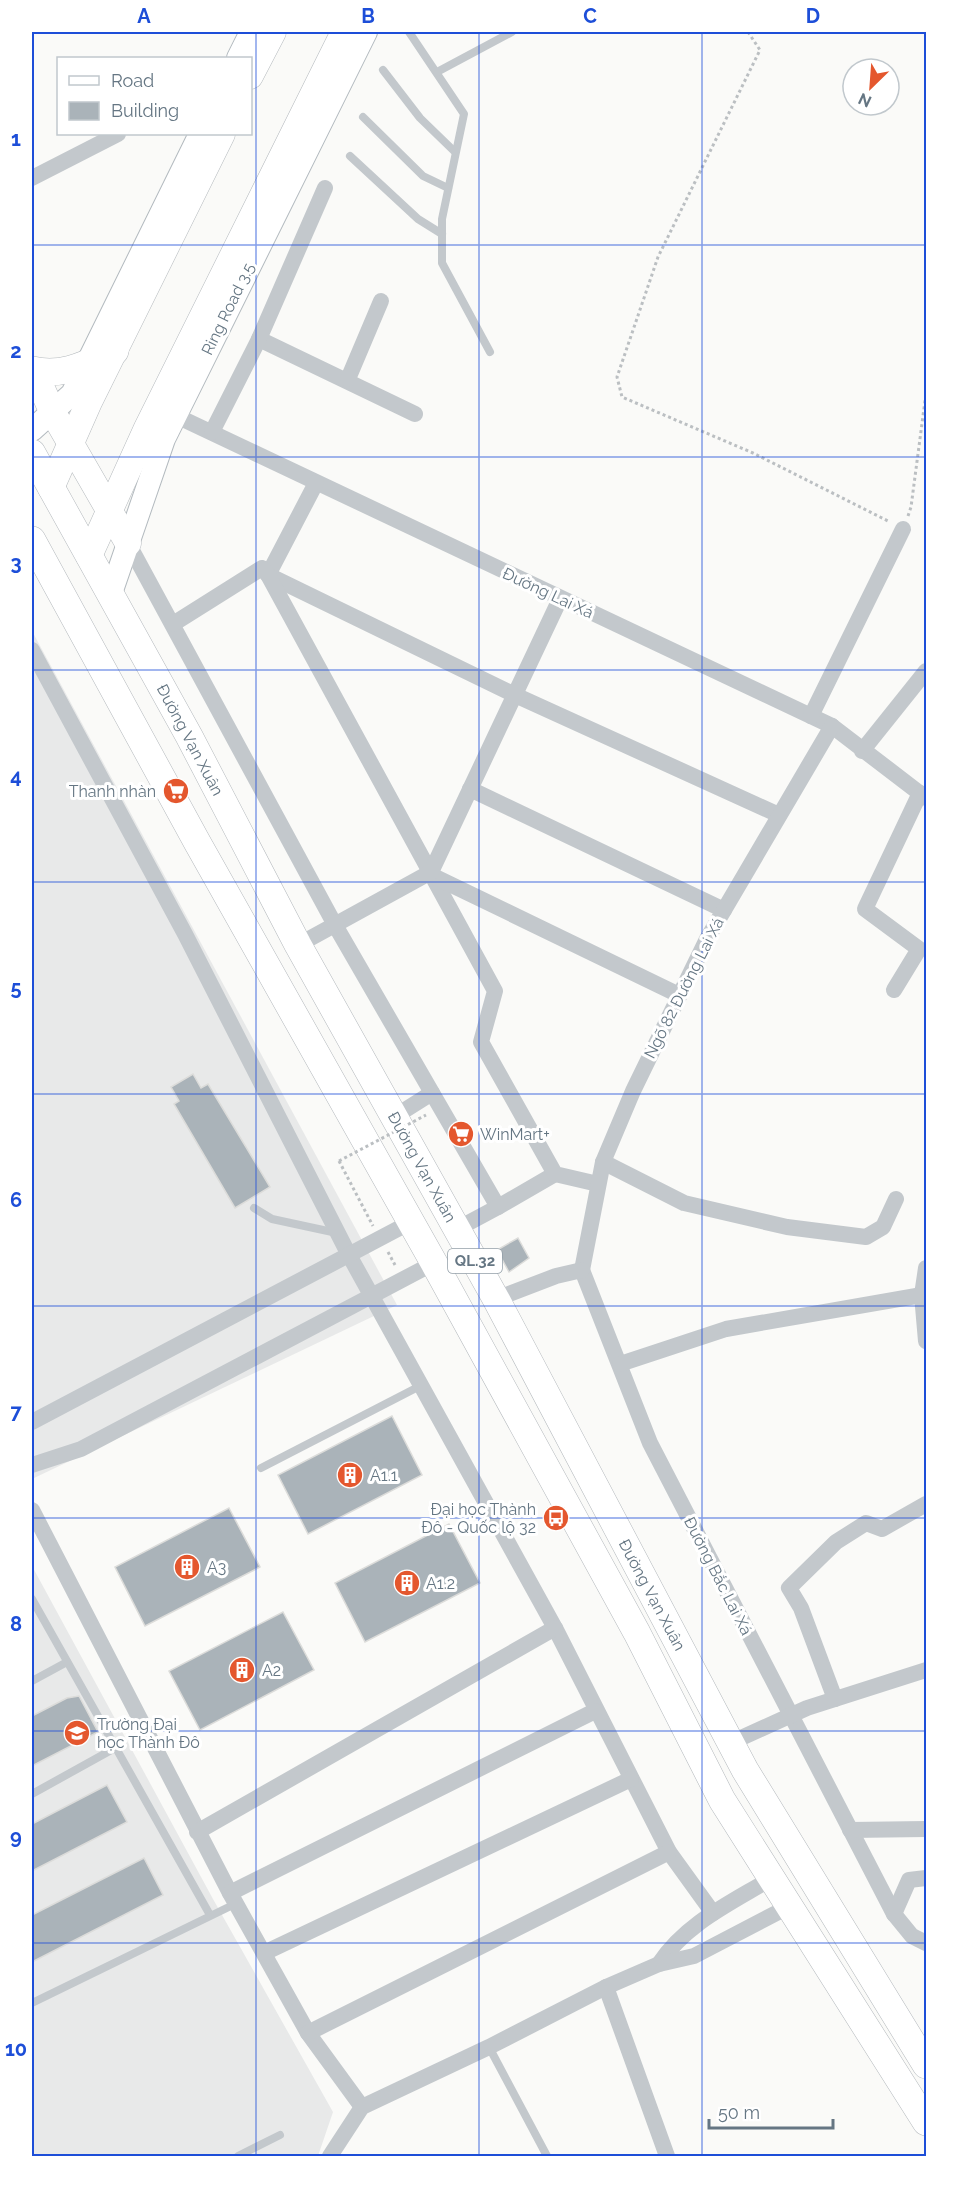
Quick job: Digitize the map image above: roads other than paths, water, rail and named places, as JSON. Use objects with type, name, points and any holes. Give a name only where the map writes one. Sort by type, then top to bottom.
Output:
[{"type":"highway","points":[[33,371],[54,374],[74,370],[115,351]]},
{"type":"highway","name":"Đường Vạn Xuân","points":[[32,453],[189,736],[298,945],[496,1299],[730,1743],[927,2064]]},
{"type":"highway","name":"Đường Vạn Xuân","points":[[32,540],[637,1633],[722,1800],[927,2122]]},
{"type":"highway","points":[[152,756],[189,736]]},
{"type":"main road","points":[[238,57],[251,32]]},
{"type":"main road","points":[[252,72],[273,32]]},
{"type":"main road","name":"Ring Road 3.5","points":[[110,596],[164,439],[167,411],[344,32]]},
{"type":"main road","name":"Ring Road 3.5","points":[[89,556],[110,509],[167,411],[366,32]]},
{"type":"main road","points":[[32,430],[72,394],[200,135]]},
{"type":"main road","points":[[51,488],[115,351],[222,135]]},
{"type":"main road","points":[[33,371],[52,411],[128,543]]},
{"type":"street","points":[[32,178],[116,135]]},
{"type":"street","points":[[212,432],[259,339],[325,188]]},
{"type":"street","points":[[348,379],[381,301]]},
{"type":"street","points":[[259,339],[348,379],[415,414]]},
{"type":"street","name":"Đường Lai Xá","points":[[167,411],[832,726],[923,796]]},
{"type":"street","points":[[267,575],[316,483]]},
{"type":"street","points":[[811,716],[903,529]]},
{"type":"street","points":[[128,543],[335,925],[498,1207]]},
{"type":"street","points":[[173,624],[262,568],[267,575],[495,992],[481,1042],[555,1174]]},
{"type":"street","points":[[267,575],[515,695],[779,815]]},
{"type":"street","points":[[298,945],[431,873],[560,598]]},
{"type":"street","points":[[32,653],[185,934],[337,1233],[555,1628],[669,1852],[713,1913]]},
{"type":"street","points":[[862,751],[927,671]]},
{"type":"street","name":"Ngõ 82 Đường Lai Xá","points":[[582,1270],[603,1162],[633,1091],[679,995],[724,910],[832,726]]},
{"type":"street","points":[[470,789],[724,910]]},
{"type":"street","points":[[894,990],[919,949],[866,909],[923,796]]},
{"type":"street","points":[[431,873],[679,995]]},
{"type":"street","points":[[394,1117],[432,1093]]},
{"type":"street","points":[[603,1162],[684,1203],[787,1227],[866,1237],[884,1227],[896,1199]]},
{"type":"street","points":[[457,1229],[555,1174],[598,1184]]},
{"type":"street","points":[[32,1422],[409,1223]]},
{"type":"street","points":[[32,1465],[81,1449],[372,1293],[434,1263]]},
{"type":"street","points":[[927,1268],[922,1295],[927,1341]]},
{"type":"street","points":[[496,1299],[556,1275],[582,1270]]},
{"type":"street","name":"Đường Bắc Lai Xá","points":[[582,1270],[650,1443],[789,1715],[894,1914],[912,1936],[927,1943]]},
{"type":"street","points":[[620,1364],[726,1329],[922,1295]]},
{"type":"street","points":[[835,1699],[801,1608],[789,1588],[836,1542],[866,1523],[882,1529],[927,1504]]},
{"type":"street","points":[[32,1510],[197,1832],[308,2033],[362,2107]]},
{"type":"street","points":[[197,1832],[555,1628]]},
{"type":"street","points":[[730,1743],[789,1715],[927,1670]]},
{"type":"street","points":[[234,1898],[596,1711]]},
{"type":"street","points":[[264,1953],[631,1779]]},
{"type":"street","points":[[850,1830],[927,1829]]},
{"type":"street","points":[[308,2033],[669,1852]]},
{"type":"street","points":[[659,1964],[672,1945],[713,1913],[772,1878]]},
{"type":"street","points":[[894,1914],[909,1880],[927,1878]]},
{"type":"street","points":[[330,2157],[362,2107],[606,1988],[659,1964],[694,1956],[790,1906]]},
{"type":"street","points":[[606,1988],[667,2157]]},
{"type":"lane","points":[[409,32],[464,114],[454,151],[448,188],[442,234],[442,263],[490,352]]},
{"type":"lane","points":[[437,72],[512,32]]},
{"type":"lane","points":[[383,70],[420,118],[454,151]]},
{"type":"lane","points":[[363,117],[423,176],[448,188]]},
{"type":"lane","points":[[350,156],[418,219],[442,234]]},
{"type":"lane","points":[[254,1208],[272,1219],[337,1233]]},
{"type":"lane","points":[[261,1468],[422,1385]]},
{"type":"lane","points":[[32,1599],[210,1915]]},
{"type":"lane","points":[[32,1681],[67,1662]]},
{"type":"lane","points":[[32,1794],[115,1748]]},
{"type":"lane","points":[[32,2002],[210,1915],[234,1898]]},
{"type":"lane","points":[[489,2047],[547,2157]]},
{"type":"lane","points":[[238,2157],[280,2135]]},
{"type":"place","name":"Thanh nhàn","points":[[176,791]]},
{"type":"place","name":"WinMart+","points":[[461,1134]]},
{"type":"place","name":"A1.1","points":[[350,1475]]},
{"type":"place","name":"Đại học Thành Đô - Quốc lộ 32","points":[[556,1518]]},
{"type":"place","name":"A3","points":[[187,1567]]},
{"type":"place","name":"A1.2","points":[[407,1583]]},
{"type":"place","name":"A2","points":[[242,1670]]},
{"type":"place","name":"Trường Đại học Thành Đô","points":[[77,1733]]}]
